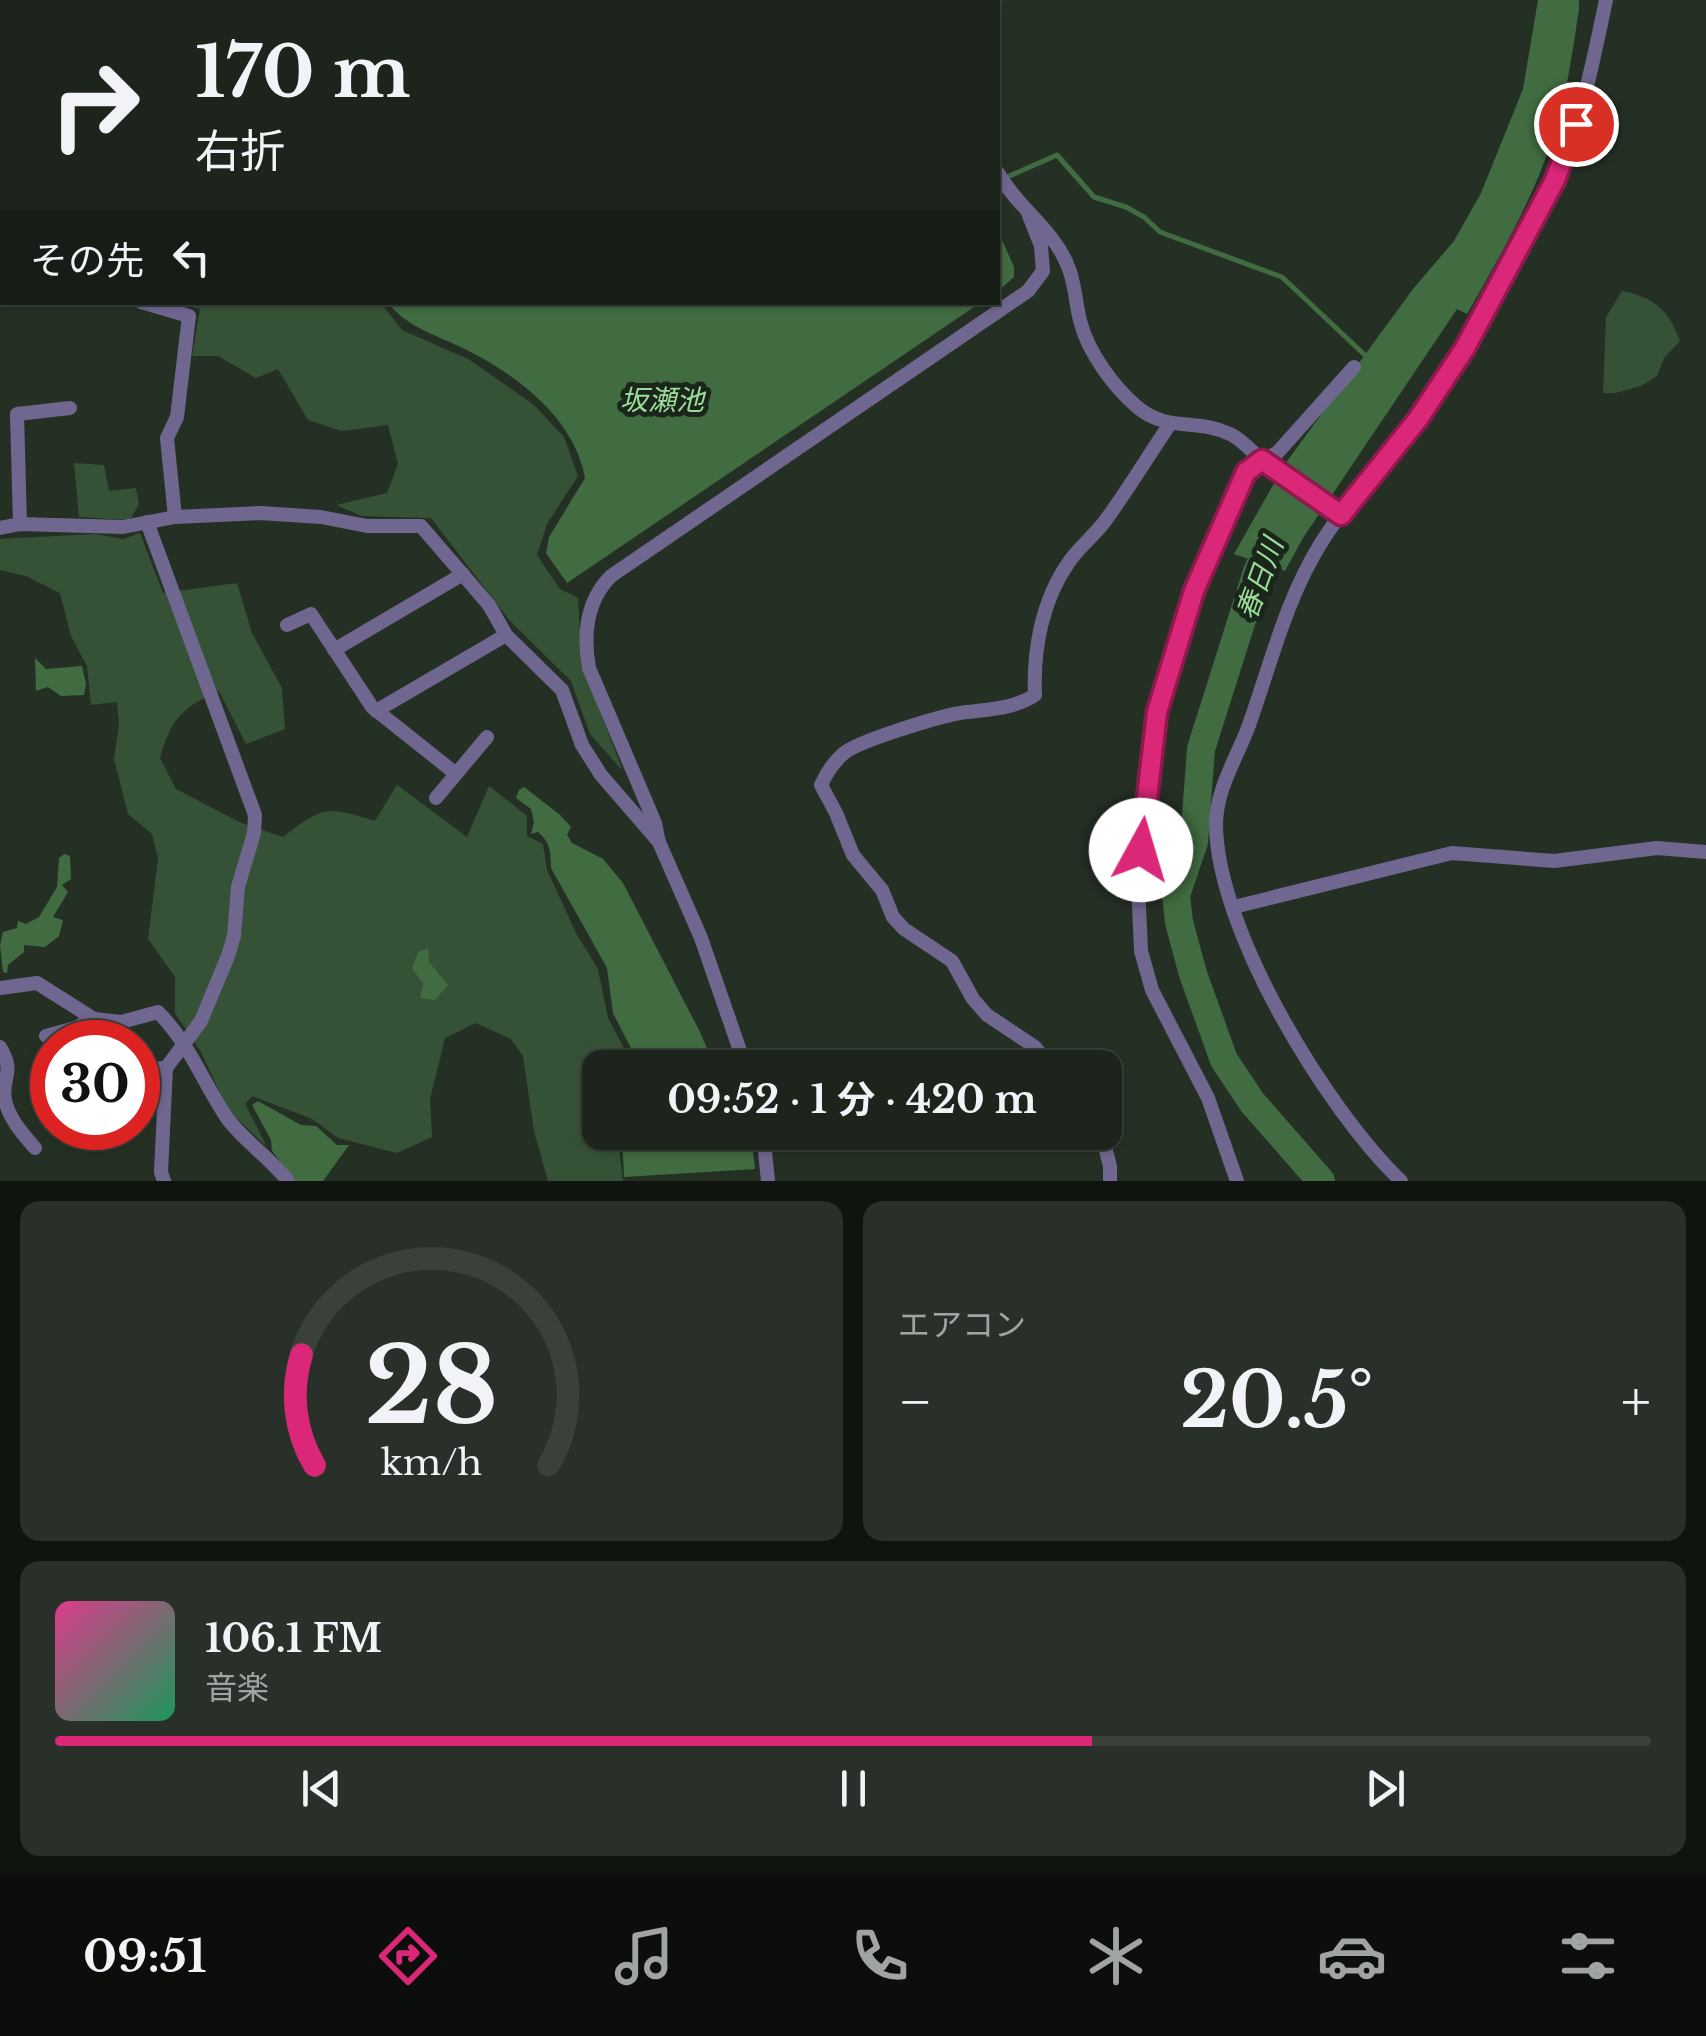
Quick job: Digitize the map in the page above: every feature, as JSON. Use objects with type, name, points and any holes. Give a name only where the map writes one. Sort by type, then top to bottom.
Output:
[{"type":"street","points":[[1391,1178],[1298,1043],[1260,979],[1219,851],[1218,802],[1291,600],[1322,541],[1442,384],[1537,216],[1567,153],[1585,96],[1606,0]]},
{"type":"street","points":[[1000,177],[1008,192],[1052,238],[1068,264],[1080,323],[1092,350],[1120,390],[1138,407],[1170,424],[1212,428],[1232,435],[1339,514]]},
{"type":"street","points":[[740,1050],[702,938],[589,668],[584,641],[589,614],[596,594],[611,576],[1028,291],[1043,271],[1041,246],[1028,212]]},
{"type":"street","points":[[151,305],[189,316],[177,417],[167,438],[176,516]]},
{"type":"street","points":[[1237,1181],[1194,1064],[1152,990],[1140,951],[1138,883],[1157,712],[1194,591],[1246,472],[1278,452],[1354,367]]},
{"type":"street","points":[[20,524],[17,414],[70,408]]},
{"type":"street","points":[[1036,1050],[1018,1033],[987,1015],[973,999],[952,961],[904,929],[893,917],[882,890],[852,855],[821,786],[844,752],[868,740],[942,717],[1011,706],[1034,696],[1033,669],[1051,592],[1069,561],[1103,524],[1170,424]]},
{"type":"street","points":[[0,528],[20,524],[123,527],[176,516],[260,513],[321,517],[366,526],[421,526],[490,605],[506,636],[562,690],[582,744],[601,775],[659,842]]},
{"type":"street","points":[[147,522],[256,815],[238,887],[234,936],[228,956],[201,1021],[166,1068],[161,1172],[164,1181]]},
{"type":"street","points":[[334,650],[463,574]]},
{"type":"street","points":[[287,625],[310,614],[376,711],[456,773]]},
{"type":"street","points":[[376,711],[506,636]]},
{"type":"street","points":[[436,798],[487,737]]},
{"type":"street","points":[[1234,907],[1452,853],[1554,861],[1657,848],[1706,852]]},
{"type":"street","points":[[0,988],[37,984],[94,1019],[121,1022],[158,1012],[185,1043],[231,1123],[288,1181]]},
{"type":"street","points":[[0,1047],[10,1067],[4,1098],[11,1118],[30,1142]]},
{"type":"street","points":[[160,1068],[166,1068]]},
{"type":"street","points":[[765,1150],[768,1181]]},
{"type":"street","points":[[1106,1150],[1110,1181]]},
{"type":"shaded area","points":[[1622,291],[1659,307],[1680,341],[1664,358],[1657,376],[1641,386],[1603,393],[1606,317]]},
{"type":"shaded area","points":[[185,305],[383,305],[402,330],[468,359],[533,404],[564,437],[578,476],[547,524],[537,555],[560,589],[578,598],[582,665],[623,771],[590,734],[571,681],[510,621],[431,518],[362,516],[336,505],[387,493],[398,464],[388,425],[342,431],[308,420],[278,369],[256,378],[218,356],[192,356],[200,309]]},
{"type":"shaded area","points":[[74,463],[104,465],[109,491],[136,488],[139,504],[130,520],[79,517]]},
{"type":"shaded area","points":[[140,533],[163,593],[237,583],[252,633],[282,688],[285,729],[246,744],[219,691],[179,716],[160,758],[176,789],[241,823],[283,837],[307,819],[326,812],[375,821],[397,785],[467,837],[489,786],[527,816],[527,836],[543,844],[547,870],[577,935],[598,969],[608,1018],[625,1050],[582,1050],[582,1150],[619,1150],[623,1181],[548,1181],[534,1131],[523,1056],[511,1039],[476,1023],[445,1038],[430,1099],[432,1137],[397,1153],[338,1138],[312,1119],[252,1096],[245,1104],[267,1147],[228,1110],[201,1052],[175,1013],[175,977],[148,939],[158,858],[152,834],[128,814],[114,759],[119,724],[117,702],[91,705],[87,666],[71,636],[60,593],[26,576],[0,570],[0,539],[95,534],[123,539]]},
{"type":"water","points":[[1538,0],[1579,0],[1570,67],[1540,174],[1493,268],[1467,314],[1457,309],[1303,538],[1285,571],[1234,554],[1285,464],[1413,289],[1454,241],[1481,193],[1523,89]]},
{"type":"water","points":[[1000,236],[1014,267],[1014,277],[1000,289]]},
{"type":"water","name":"坂瀬池","points":[[390,305],[977,305],[567,583],[546,553],[549,537],[585,478],[570,437],[542,402],[506,373]]},
{"type":"water","points":[[35,658],[46,669],[82,666],[84,695],[61,696],[48,687],[36,691]]},
{"type":"water","points":[[524,787],[559,814],[571,827],[567,835],[572,843],[603,859],[623,883],[708,1050],[632,1050],[613,1013],[607,968],[551,868],[547,844],[538,832],[531,834],[531,809],[516,798]]},
{"type":"water","points":[[64,854],[70,856],[71,879],[62,885],[68,892],[53,917],[63,920],[59,936],[45,947],[24,945],[24,952],[8,965],[7,973],[3,972],[3,932],[17,928],[18,921],[26,924],[39,917],[57,887],[59,858]]},
{"type":"water","points":[[428,948],[429,962],[448,985],[435,1000],[420,998],[423,984],[412,968],[418,952]]},
{"type":"water","points":[[258,1101],[301,1125],[316,1126],[337,1145],[349,1145],[323,1181],[295,1181],[272,1151],[271,1140],[252,1105]]},
{"type":"water","points":[[623,1150],[751,1150],[755,1169],[624,1177]]},
{"type":"waterway","points":[[1005,178],[1057,155],[1094,197],[1126,207],[1160,232],[1282,277],[1369,359]]},
{"type":"waterway","name":"春日川","points":[[1276,531],[1257,572],[1201,749],[1194,842],[1176,895],[1193,974],[1224,1060],[1252,1102],[1321,1181]]},
{"type":"route","points":[[1141,850],[1157,712],[1194,591],[1246,472],[1262,460],[1341,515],[1418,419],[1465,348],[1555,180],[1576,124]]}]
